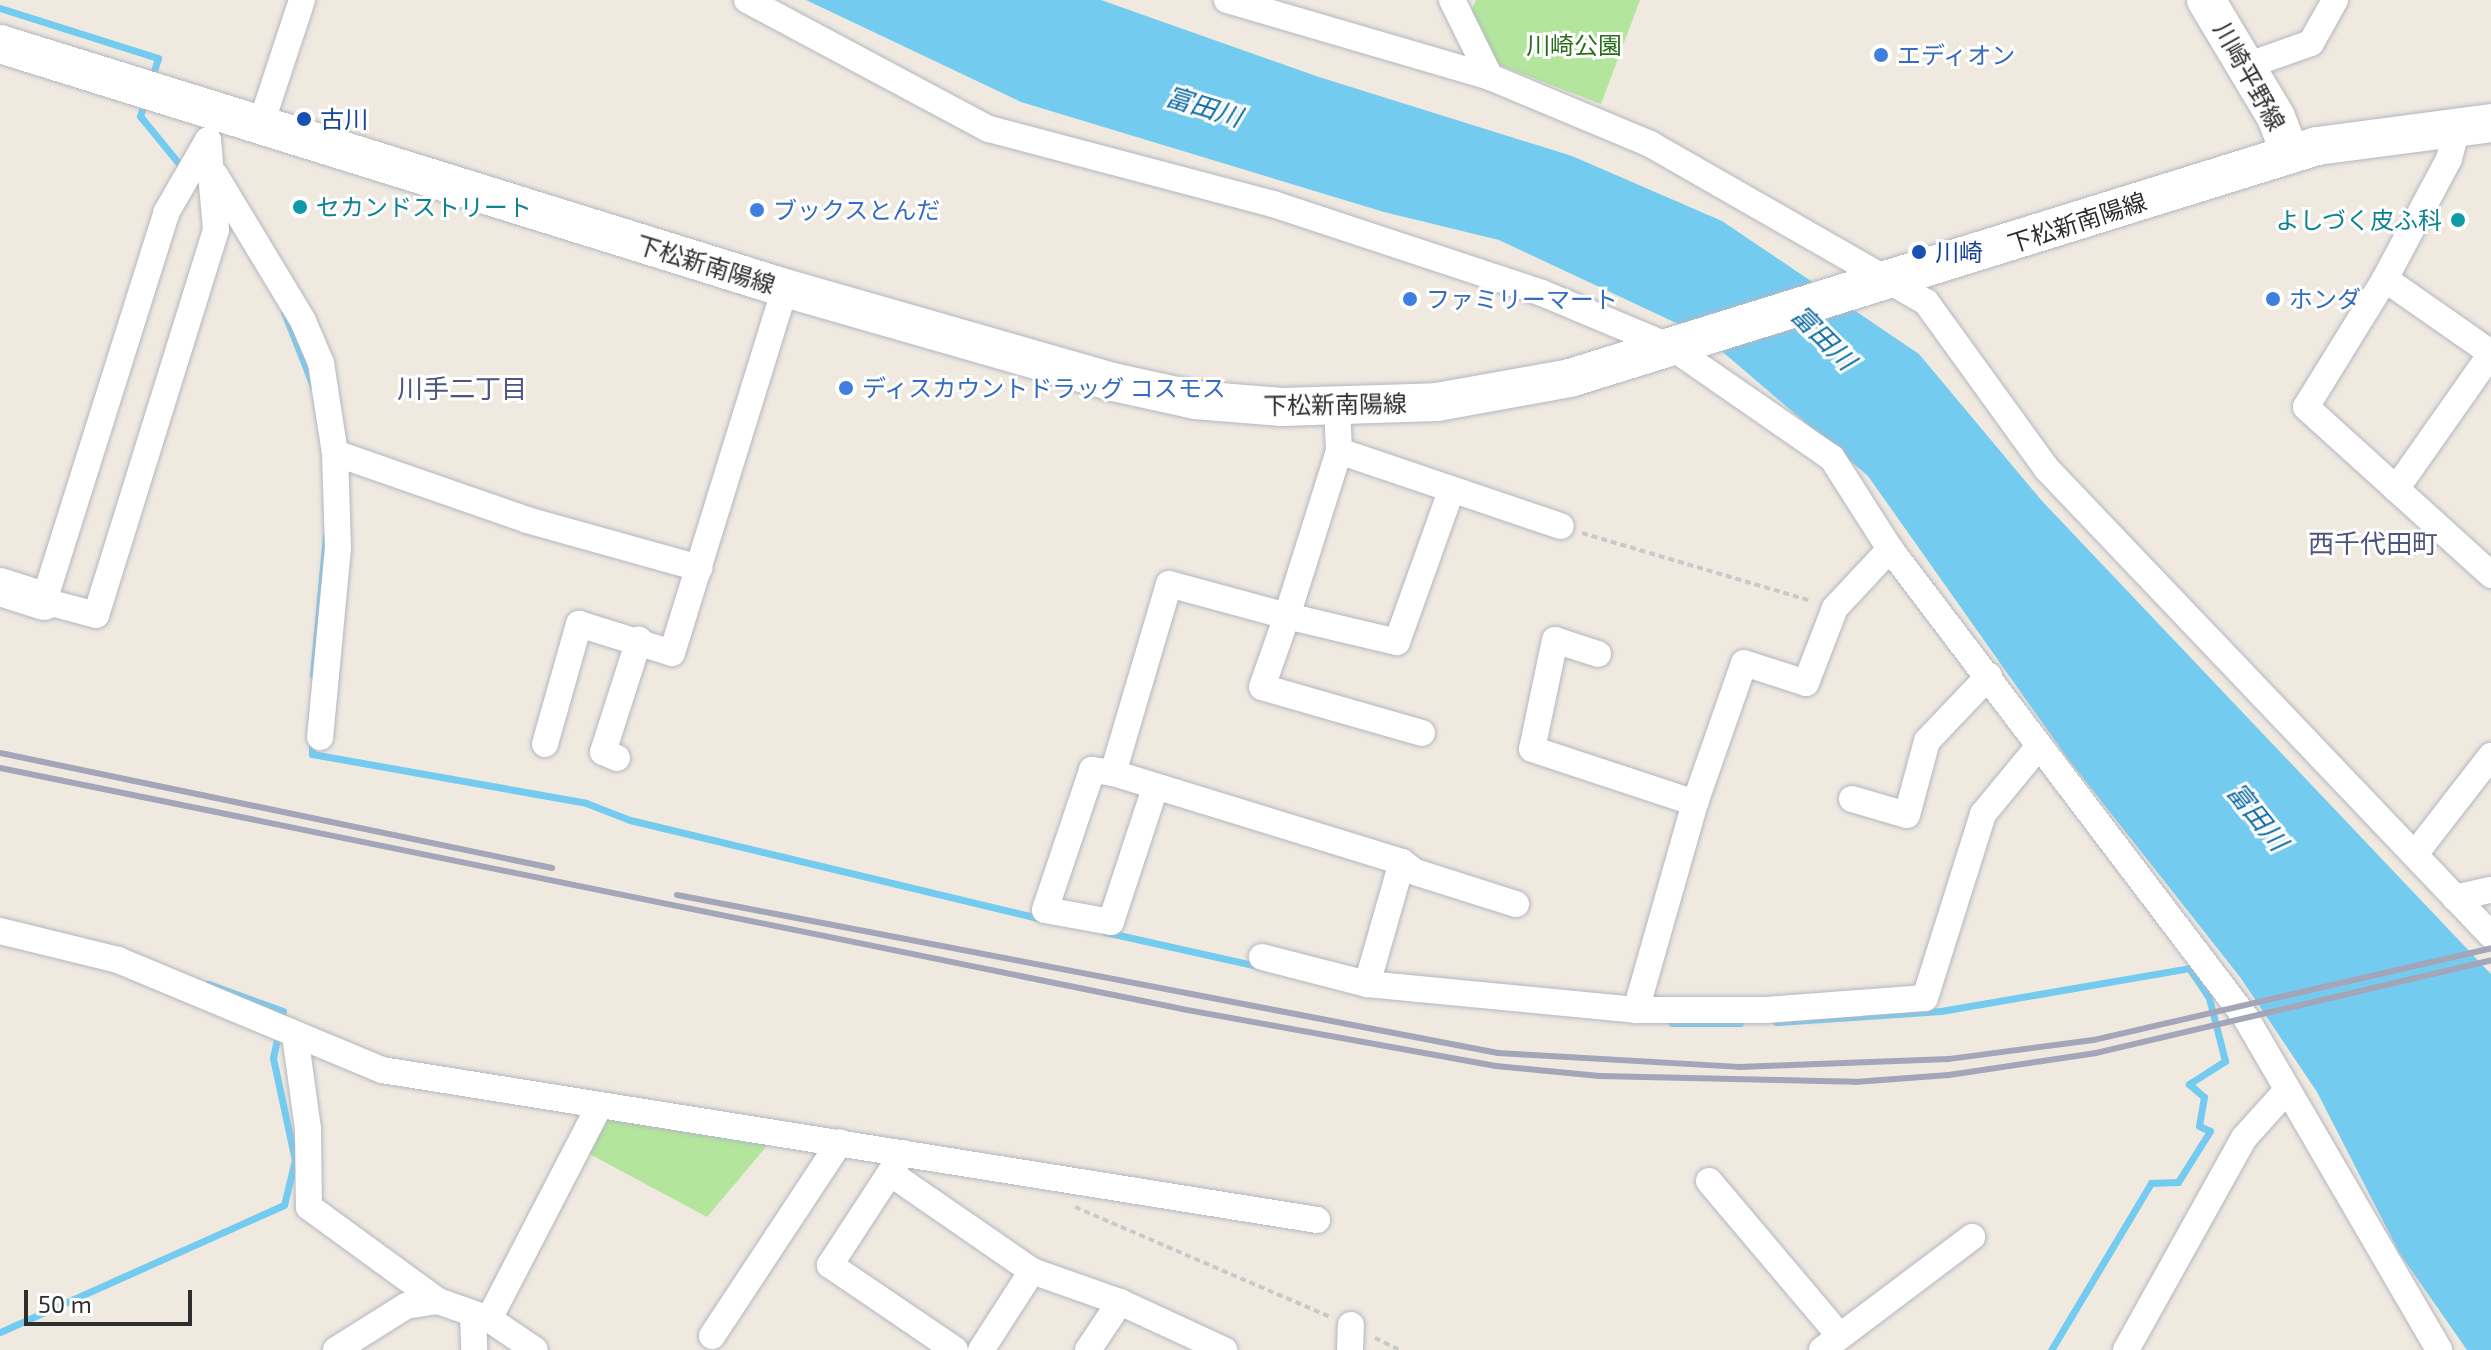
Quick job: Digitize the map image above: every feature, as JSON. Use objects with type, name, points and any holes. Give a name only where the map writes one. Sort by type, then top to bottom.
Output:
[{"type":"main road","name":"川崎平野線","points":[[2208,1],[2276,117],[2290,154]]},
{"type":"main road","name":"下松新南陽線","points":[[0,44],[212,142],[260,127],[785,288],[1113,382],[1195,400],[1337,407],[1437,402],[1501,393],[1685,345],[2290,154],[2474,124]]},
{"type":"main road","points":[[0,587],[44,601]]},
{"type":"street","points":[[260,127],[302,0]]},
{"type":"street","points":[[747,0],[989,129],[1273,204],[1483,270],[1685,345],[1832,458],[1890,549],[2246,1018],[2439,1350]]},
{"type":"street","points":[[1227,0],[1490,77],[1650,144],[1861,261],[1879,284],[1926,302],[2046,468],[2491,935]]},
{"type":"street","points":[[1452,0],[1490,77]]},
{"type":"street","points":[[2246,66],[2311,43],[2335,0]]},
{"type":"street","points":[[2474,124],[2449,159],[2385,279],[2306,407],[2490,570]]},
{"type":"street","points":[[212,142],[303,321],[321,363],[335,453],[338,548],[320,737]]},
{"type":"street","points":[[212,142],[216,230],[96,615],[44,601],[166,213],[212,142]]},
{"type":"street","points":[[2385,279],[2491,354],[2396,489]]},
{"type":"street","points":[[545,744],[579,624],[639,640],[672,653],[785,288]]},
{"type":"street","points":[[1337,407],[1339,451],[1262,687],[1422,733]]},
{"type":"street","points":[[1339,451],[1561,526]]},
{"type":"street","points":[[335,453],[527,520],[699,568]]},
{"type":"street","points":[[1113,773],[1169,584],[1397,642],[1451,491]]},
{"type":"street","points":[[1636,1010],[1695,803],[1744,663],[1806,683],[1835,608],[1890,549]]},
{"type":"street","points":[[617,758],[603,752],[639,640]]},
{"type":"street","points":[[1598,654],[1555,640],[1532,749],[1695,803]]},
{"type":"street","points":[[1852,799],[1907,815],[1927,741],[1989,676]]},
{"type":"street","points":[[1262,957],[1367,984],[1636,1010],[1766,1010],[1925,998],[1983,814],[2039,746]]},
{"type":"street","points":[[2415,854],[2491,756]]},
{"type":"street","points":[[1155,788],[1111,922],[1045,910],[1092,770],[1113,773],[1402,862],[1415,872],[1516,904]]},
{"type":"street","points":[[1367,984],[1402,862]]},
{"type":"street","points":[[2455,898],[2491,890]]},
{"type":"street","points":[[0,931],[118,960],[382,1070],[840,1142],[896,1163],[1317,1220]]},
{"type":"street","points":[[295,1035],[308,1129],[309,1207],[438,1301],[481,1316],[535,1350]]},
{"type":"street","points":[[2126,1350],[2244,1138],[2287,1090]]},
{"type":"street","points":[[474,1350],[481,1316],[600,1105]]},
{"type":"street","points":[[712,1336],[840,1142]]},
{"type":"street","points":[[896,1163],[1032,1271],[1120,1302],[1224,1350]]},
{"type":"street","points":[[896,1163],[830,1265],[955,1350]]},
{"type":"street","points":[[1709,1181],[1831,1343],[1972,1237]]},
{"type":"street","points":[[981,1350],[1032,1271]]},
{"type":"street","points":[[336,1350],[406,1306],[438,1301]]},
{"type":"street","points":[[1088,1350],[1120,1302]]},
{"type":"path","points":[[1561,526],[1835,608]]},
{"type":"path","points":[[1063,1202],[1351,1338],[1400,1350]]},
{"type":"green space","name":"川崎公園","points":[[1476,0],[1640,0],[1601,104],[1499,65],[1469,16]]},
{"type":"green space","points":[[605,1112],[770,1142],[707,1217],[584,1151]]},
{"type":"water","name":"富田川","points":[[806,0],[1101,0],[1319,77],[1572,156],[1722,221],[1919,354],[2042,501],[2491,974],[2491,1350],[2467,1350],[2400,1254],[2317,1092],[2240,977],[2068,759],[1868,476],[1704,336],[1499,240],[1384,212],[1021,102]]},
{"type":"waterway","points":[[0,8],[158,58],[151,81]]},
{"type":"waterway","points":[[145,100],[140,116],[185,171]]},
{"type":"waterway","points":[[284,312],[313,386]]},
{"type":"waterway","points":[[313,675],[326,536]]},
{"type":"waterway","points":[[312,740],[312,754],[586,803],[630,820],[1042,919]]},
{"type":"waterway","points":[[1105,932],[1261,967]]},
{"type":"waterway","points":[[1776,1022],[1941,1011],[2189,968],[2209,998],[2225,1061],[2189,1084],[2204,1097],[2199,1126],[2210,1131],[2178,1182],[2151,1183],[2051,1350]]},
{"type":"waterway","points":[[0,1332],[284,1205],[295,1160],[273,1058],[283,1011],[208,984]]},
{"type":"waterway","points":[[1672,1023],[1740,1023]]},
{"type":"railway","points":[[0,753],[552,868]]},
{"type":"railway","points":[[0,768],[1182,1009],[1496,1066],[1600,1076],[1855,1082],[1949,1075],[2096,1053],[2491,960]]},
{"type":"railway","points":[[677,895],[1498,1053],[1739,1067],[1949,1059],[2094,1040],[2491,948]]},
{"type":"place","name":"エディオン","points":[[1881,55]]},
{"type":"place","name":"古川","points":[[304,119]]},
{"type":"place","name":"セカンドストリート","points":[[300,207]]},
{"type":"place","name":"ブックスとんだ","points":[[757,210]]},
{"type":"place","name":"よしづく皮ふ科","points":[[2458,220]]},
{"type":"place","name":"川崎","points":[[1919,252]]},
{"type":"place","name":"ファミリーマート","points":[[1410,299]]},
{"type":"place","name":"ホンダ","points":[[2273,299]]},
{"type":"place","name":"ディスカウントドラッグ コスモス","points":[[846,388]]},
{"type":"district","name":"川手二丁目","points":[[462,388]]},
{"type":"district","name":"西千代田町","points":[[2373,543]]}]
